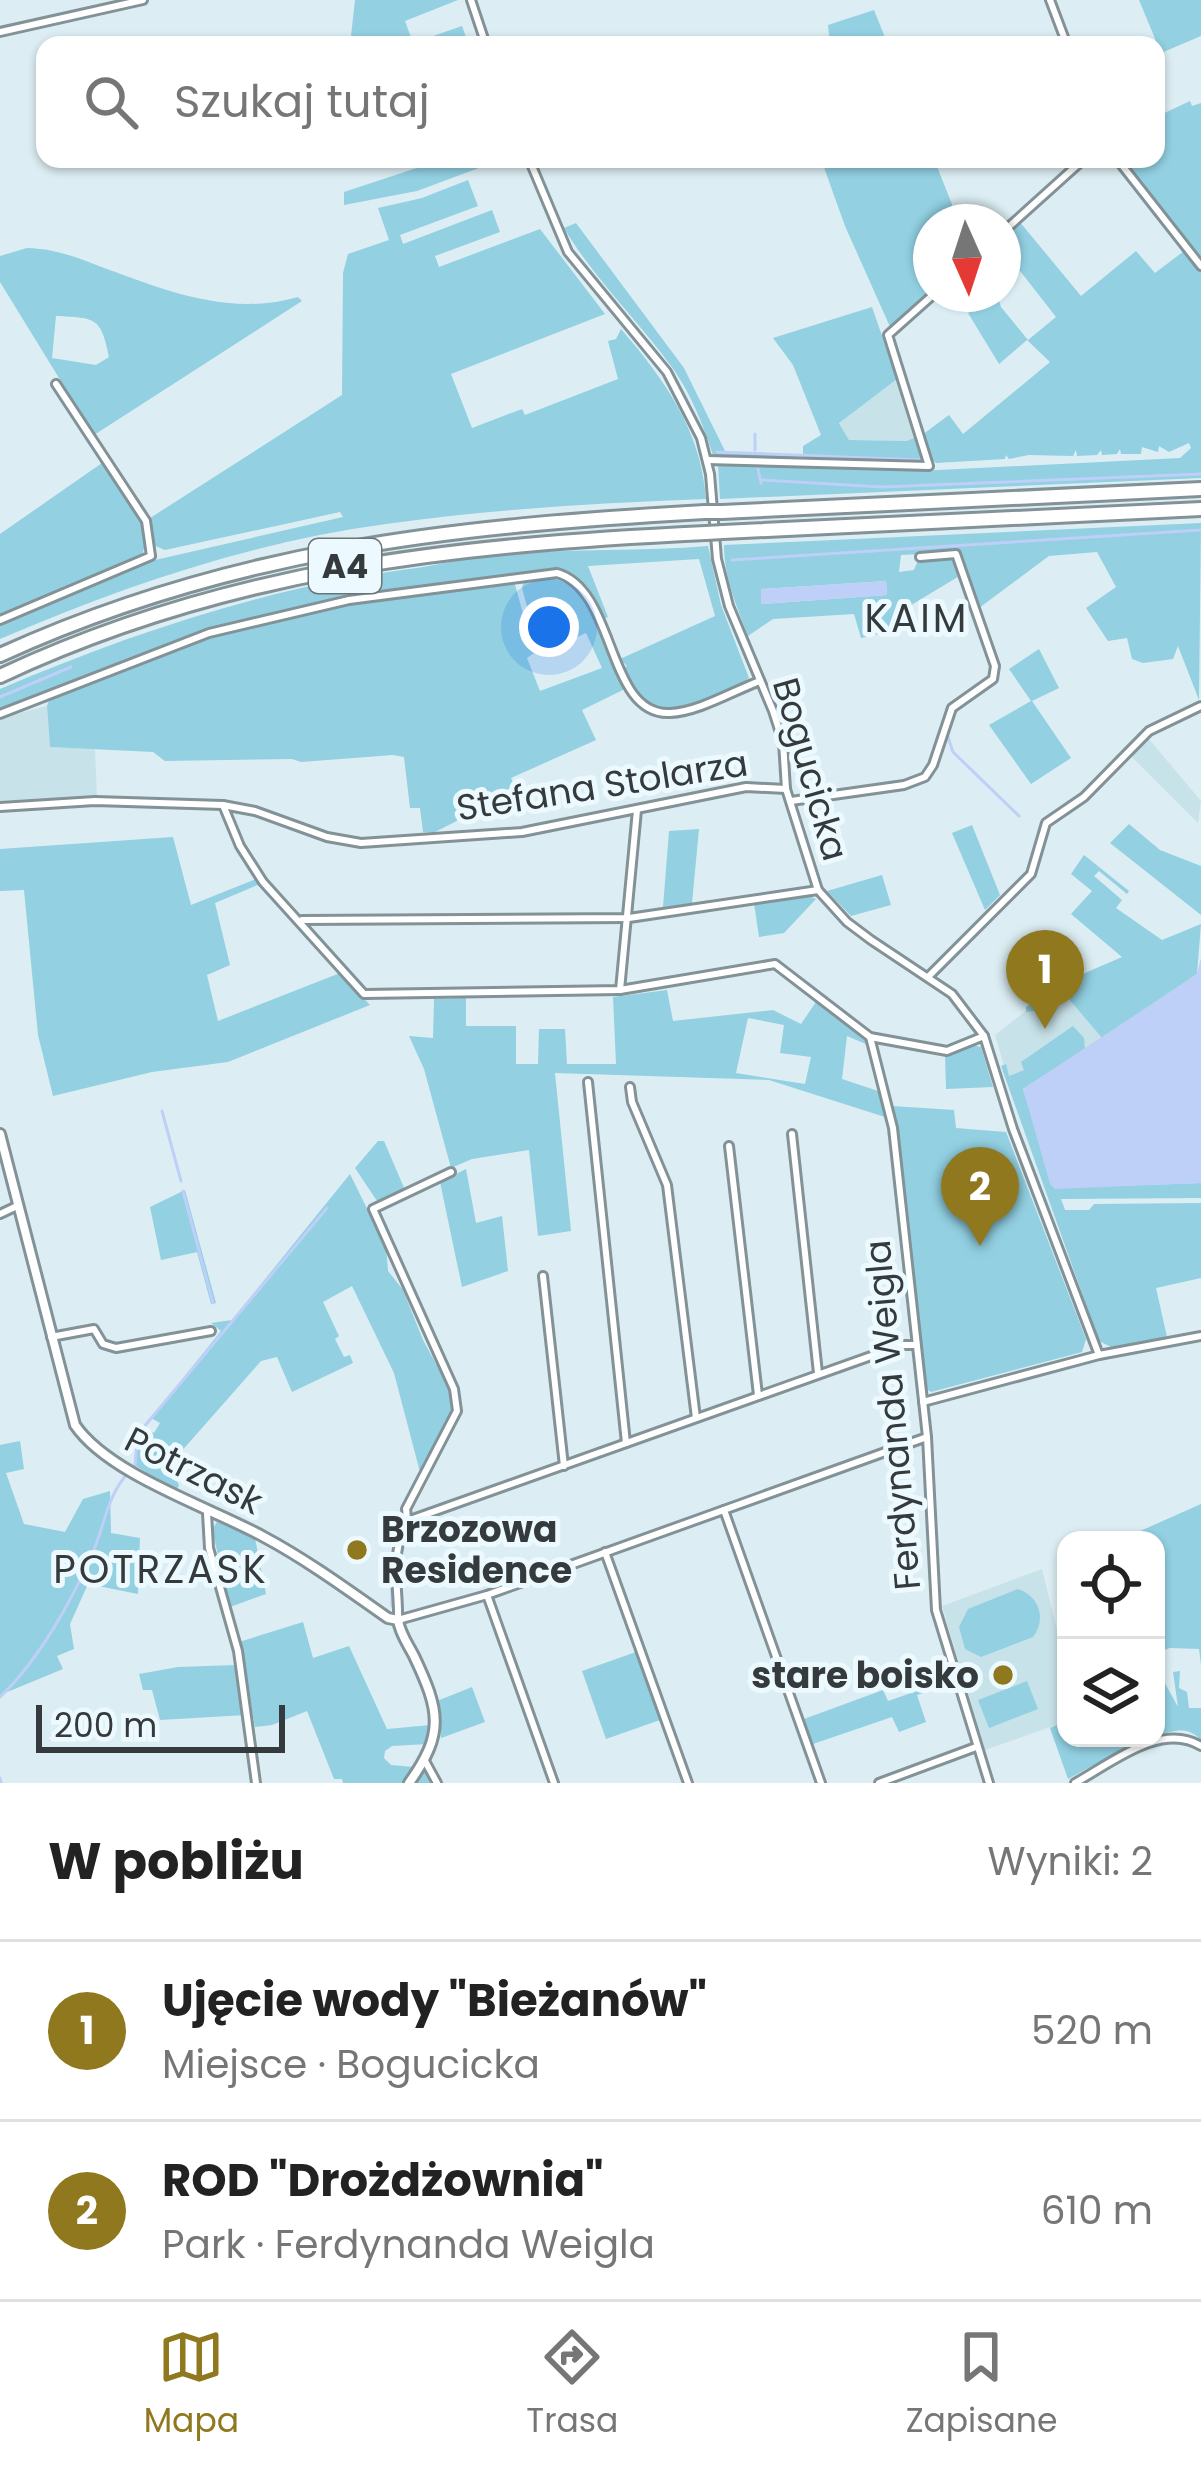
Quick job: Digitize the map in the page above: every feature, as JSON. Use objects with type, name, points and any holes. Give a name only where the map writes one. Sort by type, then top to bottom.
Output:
[{"type":"highway","name":"A4","points":[[0,655],[158,594],[324,550],[508,524],[1201,489]]},
{"type":"highway","name":"A4","points":[[0,676],[161,613],[323,571],[477,548],[1201,509]]},
{"type":"street","points":[[0,32],[143,0]]},
{"type":"street","points":[[471,0],[483,36]]},
{"type":"street","points":[[1050,0],[1063,36]]},
{"type":"street","name":"Bogucicka","points":[[533,168],[561,240],[586,279],[667,372],[694,421],[707,460],[717,559],[729,606],[783,742],[786,789],[818,890],[871,940],[929,976],[968,1011],[984,1036],[1013,1129],[1099,1355]]},
{"type":"street","points":[[1021,216],[1074,168]]},
{"type":"street","points":[[1124,168],[1201,266]]},
{"type":"street","points":[[707,460],[929,466],[888,335],[914,312]]},
{"type":"street","points":[[0,620],[151,556],[146,521],[56,384]]},
{"type":"street","points":[[791,801],[904,785],[925,777],[952,708],[993,679],[995,665],[956,554],[920,556]]},
{"type":"street","points":[[0,713],[209,632],[350,600],[557,573],[588,595],[630,689],[645,706],[676,713],[760,681]]},
{"type":"street","points":[[929,976],[1030,874],[1038,860],[1044,827],[1090,791],[1149,731],[1201,706]]},
{"type":"street","name":"Stefana Stolarza","points":[[0,807],[94,801],[224,805],[361,843],[522,832],[746,788],[786,789]]},
{"type":"street","points":[[224,805],[240,847],[262,880],[364,994],[620,990],[775,964],[870,1037],[946,1051],[984,1036]]},
{"type":"street","points":[[620,990],[637,810]]},
{"type":"street","points":[[301,920],[629,918],[818,890]]},
{"type":"street","name":"Ferdynanda Weigla","points":[[870,1037],[893,1128],[927,1437],[936,1610],[989,1783]]},
{"type":"street","points":[[588,1082],[626,1443]]},
{"type":"street","points":[[630,1087],[667,1185],[695,1418]]},
{"type":"street","name":"Potrzask","points":[[0,1134],[70,1416],[84,1438],[101,1453],[207,1513],[267,1538],[398,1621]]},
{"type":"street","points":[[792,1134],[818,1373]]},
{"type":"street","points":[[729,1146],[758,1395]]},
{"type":"street","points":[[409,1783],[437,1734],[433,1706],[398,1621],[396,1560],[408,1520],[406,1509],[457,1411],[454,1389],[373,1209],[451,1172]]},
{"type":"street","points":[[0,1214],[17,1206]]},
{"type":"street","points":[[543,1276],[564,1466]]},
{"type":"street","points":[[51,1337],[94,1329],[103,1344],[116,1348],[211,1331]]},
{"type":"street","points":[[923,1402],[1099,1355],[1201,1336]]},
{"type":"street","points":[[408,1520],[818,1373],[902,1345],[916,1345]]},
{"type":"street","points":[[398,1621],[487,1595],[927,1437]]},
{"type":"street","points":[[724,1510],[821,1783]]},
{"type":"street","points":[[207,1513],[209,1548],[238,1651],[256,1783]]},
{"type":"street","points":[[605,1552],[688,1783]]},
{"type":"street","points":[[487,1595],[554,1783]]},
{"type":"street","points":[[1076,1783],[1151,1742],[1185,1738],[1201,1746]]},
{"type":"street","points":[[879,1783],[976,1748]]},
{"type":"street","points":[[425,1761],[437,1783]]},
{"type":"shaded area","points":[[355,0],[458,0],[405,21],[410,36],[351,36]]},
{"type":"shaded area","points":[[1139,0],[1201,0],[1201,36],[1165,51],[1165,36],[1154,36]]},
{"type":"shaded area","points":[[874,10],[884,36],[829,36],[828,25]]},
{"type":"shaded area","points":[[462,26],[466,36],[433,36]]},
{"type":"shaded area","points":[[1190,101],[1192,106],[1201,103],[1201,478],[720,499],[718,464],[918,471],[1180,458],[1191,448],[1189,443],[1169,452],[1159,446],[1158,452],[1142,447],[1141,454],[1121,454],[1120,449],[1117,454],[1102,455],[1101,450],[1097,455],[1077,456],[1076,450],[1073,456],[1009,459],[1006,455],[1005,459],[936,463],[922,435],[949,415],[963,434],[1050,362],[1027,340],[999,364],[968,313],[1005,312],[1028,340],[1056,317],[1021,272],[1021,223],[1081,296],[1136,251],[1155,273],[1188,248],[1130,168],[1165,168],[1165,113]]},
{"type":"shaded area","points":[[417,168],[479,168],[417,191],[344,205],[344,192]]},
{"type":"shaded area","points":[[824,168],[938,168],[952,204],[913,204],[913,309],[891,329]]},
{"type":"shaded area","points":[[468,180],[478,206],[400,235],[403,244],[492,210],[500,232],[435,256],[439,267],[540,229],[605,314],[451,374],[472,428],[522,409],[525,415],[618,379],[608,341],[616,339],[621,329],[678,407],[697,450],[706,499],[506,511],[336,532],[189,568],[0,639],[0,622],[155,560],[343,517],[340,512],[165,550],[153,545],[147,520],[342,395],[343,273],[348,254],[389,240],[378,208]]},
{"type":"shaded area","points":[[576,223],[684,368],[725,451],[803,457],[803,446],[821,435],[793,365],[773,338],[872,307],[897,379],[839,423],[849,440],[907,441],[918,436],[923,458],[919,463],[713,455],[674,370],[564,228]]},
{"type":"shaded area","points":[[27,248],[55,251],[197,298],[247,304],[298,297],[302,301],[94,435],[0,282],[0,256]],"holes":[[[56,316],[95,322],[109,357],[96,365],[52,358]]]},
{"type":"shaded area","points":[[897,379],[918,436],[907,441],[849,440],[839,422]]},
{"type":"shaded area","points":[[102,463],[140,520],[145,545],[141,557],[0,614],[0,534]]},
{"type":"shaded area","points":[[1201,523],[1199,700],[1178,646],[1173,659],[1143,663],[1132,659],[1127,638],[1108,641],[1086,608],[1116,587],[1097,552],[1049,556],[979,608],[959,552],[901,555],[899,572],[914,570],[918,560],[956,557],[961,575],[903,610],[908,628],[861,638],[854,614],[773,619],[748,636],[729,580],[724,545]],"holes":[[[886,581],[887,595],[762,604],[761,589]]]},
{"type":"shaded area","points":[[708,546],[721,605],[749,678],[678,707],[647,702],[620,659],[715,616],[699,559],[588,566],[608,617],[603,619],[587,586],[557,569],[406,589],[207,630],[0,709],[0,689],[41,672],[166,626],[294,590],[508,554]]},
{"type":"shaded area","points":[[543,576],[561,581],[589,604],[627,688],[582,710],[596,740],[511,778],[521,800],[484,807],[435,832],[423,832],[420,808],[410,808],[404,757],[165,761],[153,752],[50,747],[50,698],[216,633],[350,602],[514,581],[534,653],[527,658],[540,691],[602,668],[586,633],[548,650],[537,644],[522,588],[524,580]]},
{"type":"shaded area","points":[[886,581],[887,595],[761,604],[761,589]]},
{"type":"shaded area","points":[[1039,649],[1059,688],[1032,701],[1071,758],[1031,784],[989,725],[1031,701],[1009,669]]},
{"type":"shaded area","points":[[47,706],[50,747],[95,749],[97,796],[0,801],[0,718]]},
{"type":"shaded area","points":[[1148,738],[1201,801],[1198,823],[1130,755]]},
{"type":"shaded area","points":[[1129,824],[1160,850],[1201,866],[1201,915],[1110,843]]},
{"type":"shaded area","points":[[972,825],[1000,895],[985,910],[952,833]]},
{"type":"shaded area","points":[[699,829],[692,903],[663,907],[669,831]]},
{"type":"shaded area","points":[[173,837],[191,905],[256,879],[260,884],[215,903],[230,965],[207,975],[218,1021],[340,973],[370,1005],[228,1062],[152,1072],[53,1096],[38,1035],[24,890],[0,891],[0,849]]},
{"type":"shaded area","points":[[1084,855],[1129,891],[1127,894],[1099,871],[1094,876],[1122,900],[1116,908],[1162,940],[1201,924],[1197,974],[1102,1038],[1068,998],[1049,1009],[1026,1012],[1026,1007],[1064,982],[1122,957],[1071,914],[1092,891],[1071,874]]},
{"type":"shaded area","points":[[882,875],[891,905],[851,916],[827,891]]},
{"type":"shaded area","points":[[807,895],[816,899],[784,933],[759,937],[754,903]]},
{"type":"shaded area","points":[[1201,958],[1201,1183],[1055,1189],[1023,1089],[1197,974]]},
{"type":"shaded area","points":[[1058,986],[1102,1038],[1012,1093],[995,1035]]},
{"type":"shaded area","points":[[667,990],[673,1021],[773,1010],[801,1024],[816,1002],[867,1040],[868,1045],[847,1036],[842,1079],[881,1092],[888,1118],[769,1080],[555,1073],[571,1231],[538,1236],[529,1150],[472,1159],[451,1168],[424,1069],[409,1036],[433,1038],[434,999],[466,998],[466,1026],[516,1026],[516,1064],[538,1064],[539,1029],[565,1029],[567,1064],[616,1064],[613,997]],"holes":[[[748,1018],[784,1025],[780,1053],[811,1057],[805,1084],[736,1073]]]},
{"type":"shaded area","points":[[1073,1026],[1084,1038],[1085,1049],[1023,1089],[1055,1188],[1201,1183],[1201,1198],[1061,1199],[1065,1210],[1089,1210],[1094,1204],[1201,1203],[1201,1278],[1156,1288],[1167,1337],[1111,1347],[1099,1341],[1001,1066],[1006,1064],[1009,1076],[1024,1070],[1021,1062]]},
{"type":"shaded area","points":[[972,1045],[981,1047],[993,1087],[946,1089],[945,1054]]},
{"type":"shaded area","points":[[883,1079],[892,1106],[954,1110],[956,1128],[1006,1132],[1086,1339],[1082,1352],[931,1392],[926,1389],[896,1129]]},
{"type":"shaded area","points":[[378,1141],[384,1141],[405,1190],[377,1201],[355,1168]]},
{"type":"shaded area","points":[[466,1169],[476,1223],[502,1216],[508,1271],[462,1287],[440,1182]]},
{"type":"shaded area","points":[[350,1174],[386,1247],[388,1271],[403,1290],[452,1393],[452,1411],[420,1472],[394,1373],[352,1286],[323,1302],[339,1336],[335,1339],[353,1363],[292,1392],[277,1357],[261,1361],[172,1462],[179,1486],[175,1491],[136,1466],[138,1435],[143,1427],[154,1433],[160,1423],[151,1418],[221,1331],[211,1323],[232,1320]]},
{"type":"shaded area","points":[[185,1190],[216,1303],[211,1304],[197,1252],[161,1260],[150,1207]]},
{"type":"shaded area","points":[[20,1441],[24,1469],[6,1473],[24,1524],[65,1532],[83,1499],[110,1491],[111,1533],[140,1538],[138,1594],[88,1584],[70,1624],[74,1649],[57,1656],[63,1669],[0,1695],[0,1445]]},
{"type":"shaded area","points":[[1201,1504],[1201,1665],[1199,1649],[1165,1650],[1165,1531],[1140,1531]]},
{"type":"shaded area","points":[[217,1522],[255,1538],[266,1594],[230,1607],[212,1529]]},
{"type":"shaded area","points":[[1042,1569],[1057,1630],[1057,1725],[985,1750],[942,1606]]},
{"type":"shaded area","points":[[1018,1589],[1039,1609],[1040,1623],[1033,1637],[981,1657],[965,1649],[959,1627],[968,1609]]},
{"type":"shaded area","points":[[303,1622],[313,1658],[349,1646],[387,1729],[431,1725],[427,1744],[392,1746],[384,1758],[391,1765],[425,1768],[434,1783],[343,1783],[334,1779],[307,1711],[255,1727],[239,1642]]},
{"type":"shaded area","points":[[636,1652],[660,1720],[606,1739],[582,1671]]},
{"type":"shaded area","points":[[236,1665],[246,1715],[160,1720],[152,1690],[143,1690],[139,1674],[178,1667]]},
{"type":"shaded area","points":[[1180,1671],[1179,1688],[1187,1692],[1189,1708],[1201,1708],[1201,1740],[1185,1731],[1165,1733],[1165,1683],[1178,1707],[1173,1672]]},
{"type":"shaded area","points":[[949,1680],[950,1684],[917,1695],[926,1722],[899,1732],[892,1717],[813,1744],[804,1719],[883,1690],[888,1701]]},
{"type":"shaded area","points":[[1027,1681],[1038,1709],[989,1728],[978,1700]]},
{"type":"shaded area","points":[[472,1687],[485,1722],[441,1738],[437,1701]]},
{"type":"shaded area","points":[[1057,1725],[1057,1747],[1127,1747],[1068,1779],[1050,1728]]},
{"type":"waterway","points":[[755,434],[755,450]]},
{"type":"waterway","points":[[717,452],[919,460]]},
{"type":"waterway","points":[[758,469],[761,483]]},
{"type":"waterway","points":[[761,480],[882,487],[1201,474]]},
{"type":"waterway","points":[[732,560],[1201,530]]},
{"type":"waterway","points":[[0,697],[71,667]]},
{"type":"waterway","points":[[948,737],[953,752],[1019,816]]},
{"type":"waterway","points":[[162,1111],[181,1181]]},
{"type":"waterway","points":[[183,1191],[213,1303]]},
{"type":"waterway","points":[[135,1465],[138,1434],[327,1208]]},
{"type":"waterway","points":[[0,1697],[28,1666],[64,1610],[127,1474]]},
{"type":"waterway","points":[[392,1606],[392,1559],[400,1522]]},
{"type":"waterway","points":[[0,1778],[1,1783]]},
{"type":"place","name":"Ujęcie wody \"Bieżanów\"","points":[[1045,1029]]},
{"type":"place","name":"ROD \"Drożdżownia\"","points":[[980,1246]]},
{"type":"place","name":"Brzozowa Residence","points":[[357,1550]]},
{"type":"place","name":"stare boisko","points":[[1003,1675]]},
{"type":"district","name":"KAIM","points":[[917,618]]},
{"type":"district","name":"POTRZASK","points":[[161,1569]]}]
